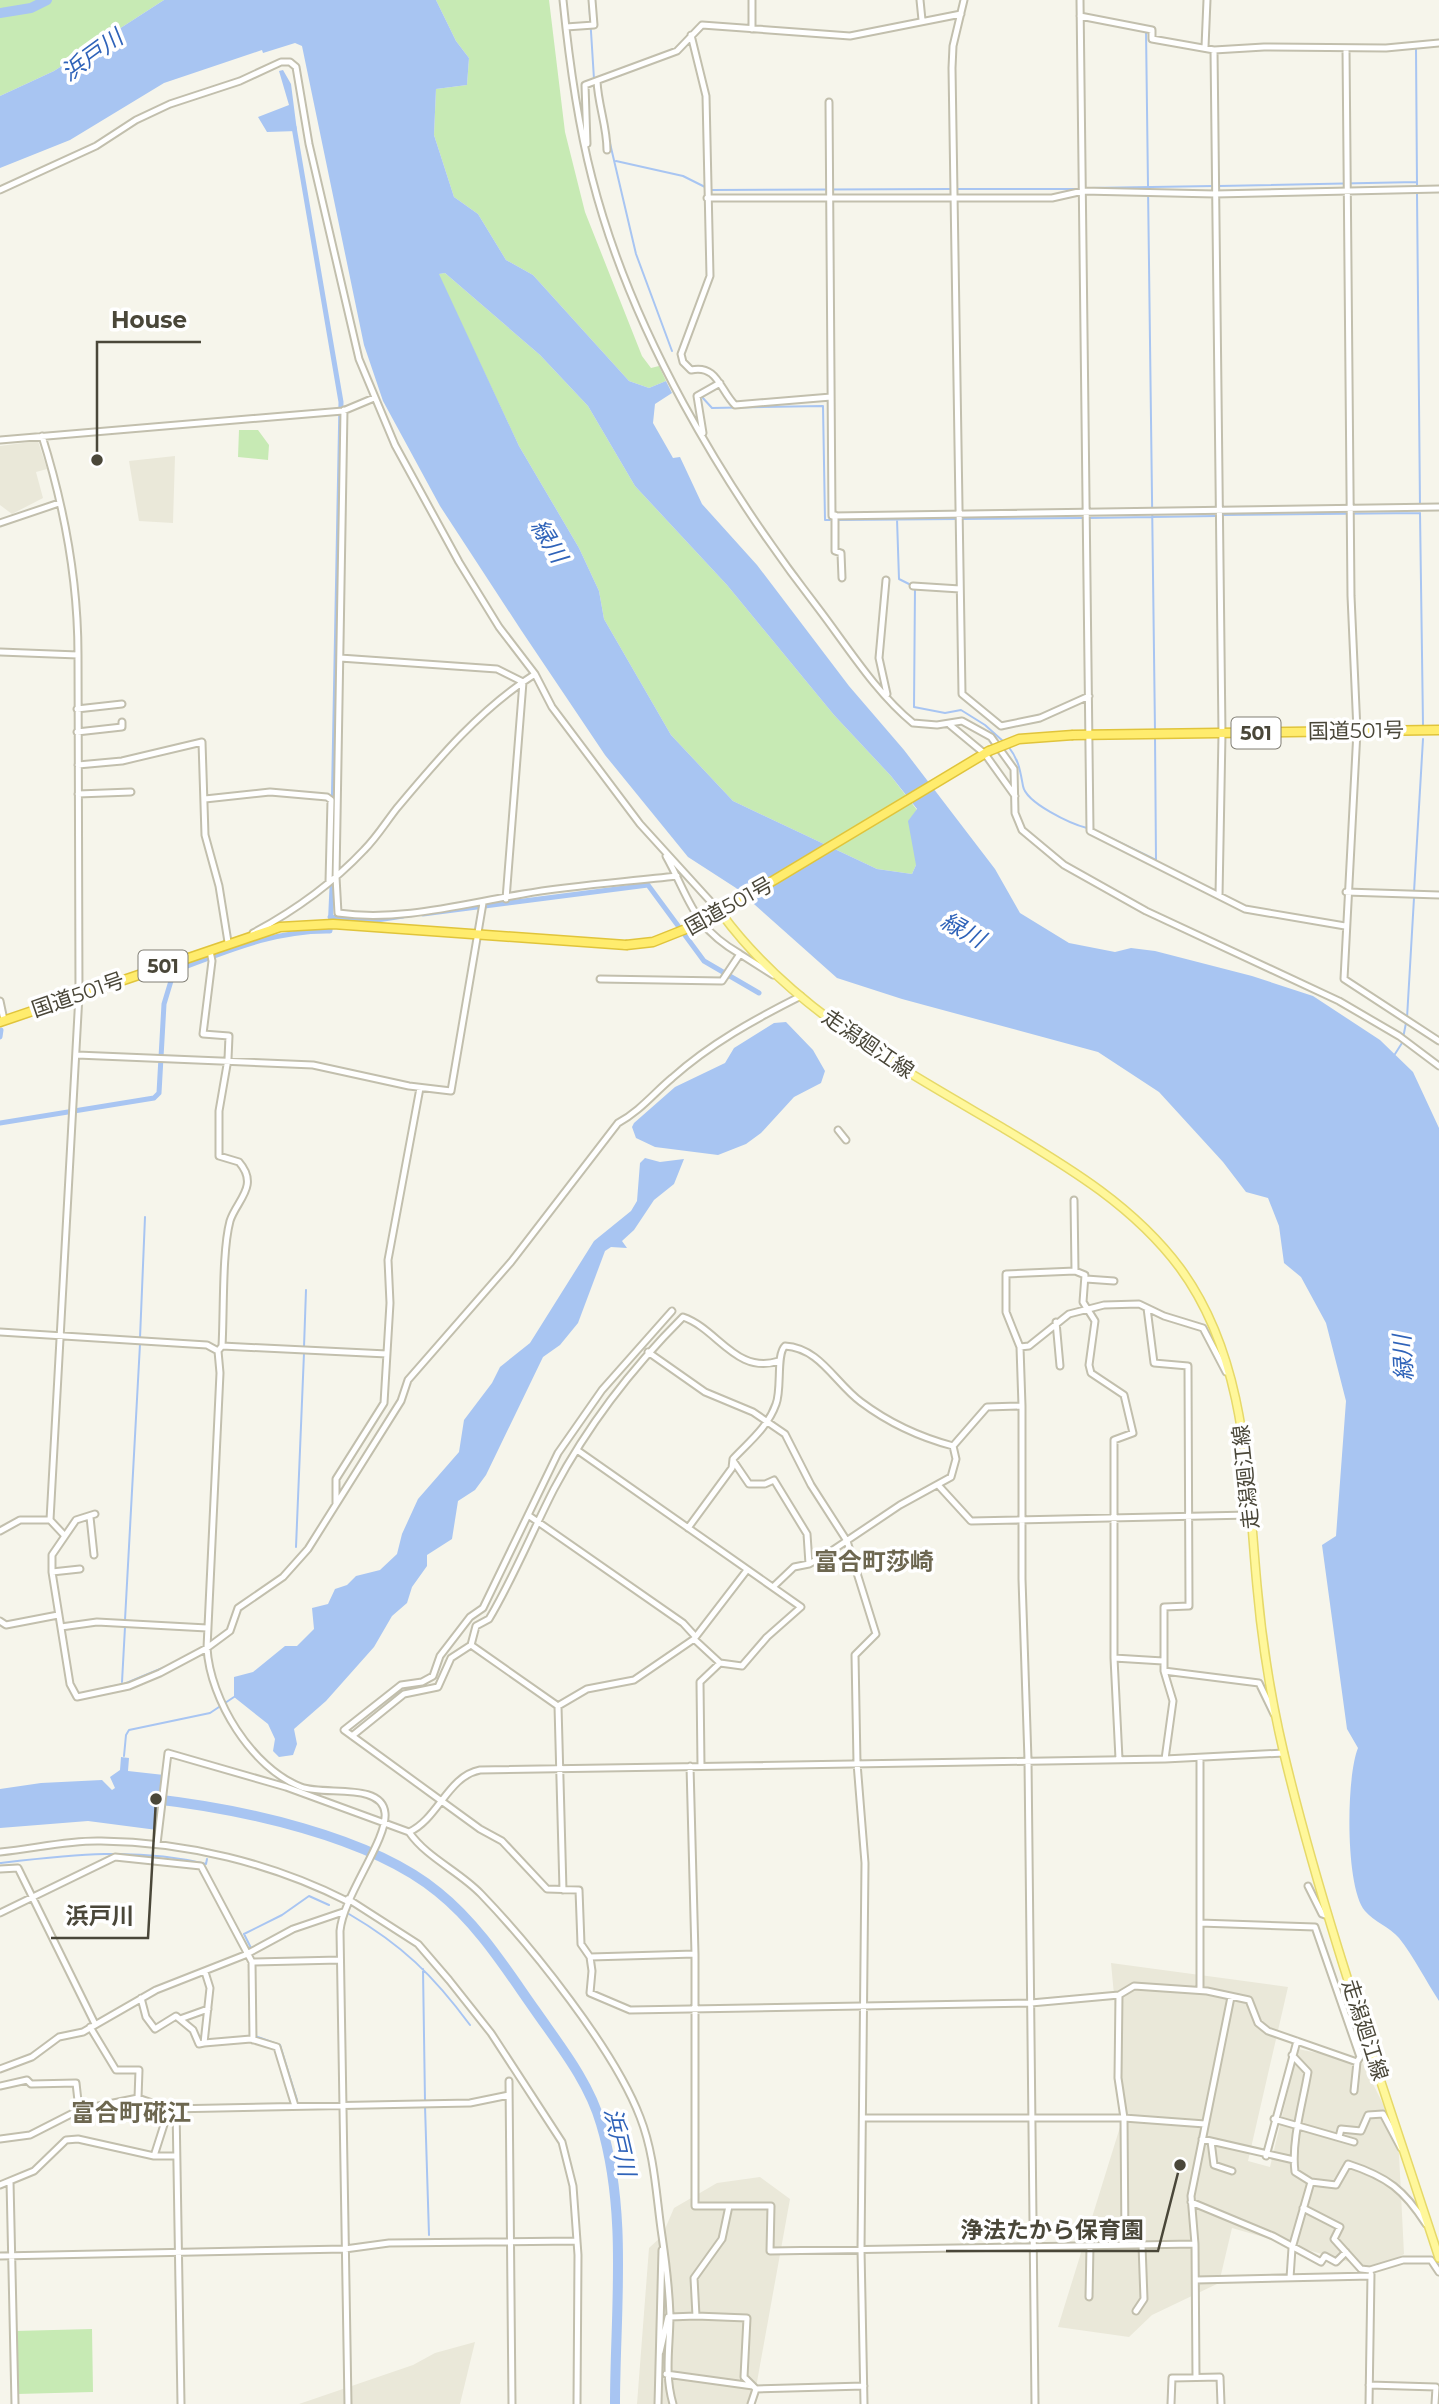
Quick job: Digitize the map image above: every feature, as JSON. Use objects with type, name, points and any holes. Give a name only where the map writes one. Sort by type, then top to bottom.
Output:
[{"type":"highway","name":"国道501号","points":[[2,1021],[211,955],[228,942],[280,927],[331,924],[626,945],[653,942],[723,912],[985,754],[1028,738],[1089,734],[1439,730]]},
{"type":"main road","name":"走潟廻江線","points":[[723,912],[734,931],[789,985],[871,1050],[1074,1171],[1132,1216],[1164,1249],[1198,1295],[1222,1347],[1233,1385],[1242,1433],[1263,1637],[1284,1754],[1328,1916],[1439,2258]]},
{"type":"street","points":[[563,0],[587,158],[625,278],[703,436],[773,551],[887,695],[913,723],[949,724],[962,721],[990,737],[1014,769],[1015,813],[1023,830],[1063,865],[1146,911],[1339,1001],[1399,1036],[1439,1066]]},
{"type":"street","points":[[566,27],[594,25],[592,0]]},
{"type":"street","points":[[752,0],[752,29]]},
{"type":"street","points":[[920,0],[922,20]]},
{"type":"street","points":[[964,0],[953,46],[962,694],[997,725],[1040,718],[1089,696]]},
{"type":"street","points":[[1080,0],[1090,831],[1245,909],[1345,926]]},
{"type":"street","points":[[1205,47],[1207,0]]},
{"type":"street","points":[[587,158],[586,85],[677,51],[702,25],[850,36],[962,14]]},
{"type":"street","points":[[1080,16],[1152,30],[1152,39],[1214,50],[1264,47],[1346,49],[1439,43]]},
{"type":"street","points":[[691,35],[706,96],[710,276],[681,355],[687,369],[710,371],[735,405],[831,397]]},
{"type":"street","points":[[1346,49],[1351,596],[1357,732],[1346,892],[1344,979],[1439,1041]]},
{"type":"street","points":[[1214,50],[1222,734],[1219,896]]},
{"type":"street","points":[[0,190],[96,146],[136,120],[170,104],[240,81],[281,62],[290,62],[298,74],[309,144],[359,359],[373,398],[423,499],[499,626],[535,674],[559,717],[663,851],[723,912]]},
{"type":"street","points":[[597,81],[598,97],[607,130],[607,150]]},
{"type":"street","points":[[829,102],[832,516],[835,516],[835,551],[841,554],[842,579]]},
{"type":"street","points":[[707,198],[1052,198],[1083,191],[1215,194],[1439,189]]},
{"type":"street","points":[[703,436],[697,396],[720,383]]},
{"type":"street","points":[[0,440],[341,411],[373,398]]},
{"type":"street","points":[[341,411],[340,659],[335,877],[338,913],[366,917],[483,906],[520,894],[677,876]]},
{"type":"street","points":[[42,436],[59,503],[78,607],[79,995],[50,1520],[65,1536]]},
{"type":"street","points":[[0,523],[59,503]]},
{"type":"street","points":[[835,516],[1439,507]]},
{"type":"street","points":[[886,580],[879,657],[887,695]]},
{"type":"street","points":[[914,586],[960,589]]},
{"type":"street","points":[[0,652],[78,655]]},
{"type":"street","points":[[340,659],[497,669],[523,682]]},
{"type":"street","points":[[248,936],[280,919],[335,877],[365,849],[432,766],[482,713],[535,674]]},
{"type":"street","points":[[506,899],[523,682]]},
{"type":"street","points":[[77,709],[122,704]]},
{"type":"street","points":[[77,732],[122,727],[122,722]]},
{"type":"street","points":[[949,724],[957,727],[985,754],[1015,796]]},
{"type":"street","points":[[78,765],[122,761],[202,741],[206,841],[219,886],[228,942]]},
{"type":"street","points":[[78,794],[131,792]]},
{"type":"street","points":[[205,799],[270,792],[327,797],[331,800],[329,882]]},
{"type":"street","points":[[663,851],[677,876],[686,902],[716,940],[789,985]]},
{"type":"street","points":[[1346,892],[1439,895]]},
{"type":"street","points":[[76,1055],[228,1059],[313,1065],[420,1088],[451,1091],[483,906]]},
{"type":"street","points":[[600,979],[722,981],[740,954]]},
{"type":"street","points":[[211,955],[203,1034],[229,1036],[219,1111],[219,1156],[239,1162],[243,1167],[245,1197],[229,1224],[220,1348],[207,1628],[210,1677],[218,1698],[256,1754],[276,1774],[309,1789],[373,1794],[384,1807],[385,1822],[382,1830],[343,1912],[340,1960],[348,2404]]},
{"type":"street","points":[[94,1555],[92,1516],[76,1520],[52,1555],[58,1615],[70,1684],[77,1697],[128,1686],[207,1648],[230,1632],[238,1608],[294,1566],[401,1401],[408,1380],[511,1262],[618,1123],[635,1114],[672,1078],[710,1048],[801,996]]},
{"type":"street","points":[[0,1001],[2,1021]]},
{"type":"street","points":[[335,1504],[335,1479],[383,1408],[387,1354],[388,1260],[420,1088]]},
{"type":"street","points":[[838,1130],[846,1140]]},
{"type":"street","points":[[1074,1200],[1076,1271]]},
{"type":"street","points":[[1035,2404],[1022,1406],[1020,1347],[1006,1312],[1006,1274],[1076,1271],[1085,1275],[1083,1302],[1095,1321],[1089,1365],[1091,1373],[1124,1395],[1133,1433],[1114,1440],[1114,1658],[1119,1759]]},
{"type":"street","points":[[1086,1279],[1114,1282]]},
{"type":"street","points":[[1020,1347],[1029,1346],[1069,1314],[1127,1303],[1203,1328],[1233,1385]]},
{"type":"street","points":[[1147,1308],[1154,1363],[1188,1366],[1189,1606],[1164,1607],[1163,1661],[1173,1700],[1165,1759]]},
{"type":"street","points":[[672,1311],[624,1363],[558,1453],[483,1608],[440,1656],[433,1676],[422,1682],[401,1685],[344,1730],[480,1829],[502,1841],[547,1889],[579,1890],[581,1944],[590,1957],[590,1993],[630,2010],[1031,2003],[1119,1995],[1134,1986],[1200,1990],[1249,2000],[1258,2023],[1268,2031],[1357,2062]]},
{"type":"street","points":[[352,1735],[404,1694],[438,1687],[451,1658],[471,1646],[476,1626],[489,1619],[577,1450],[620,1387],[648,1352],[682,1317],[701,1327],[736,1357],[769,1364],[779,1361]]},
{"type":"street","points":[[1056,1322],[1060,1366]]},
{"type":"street","points":[[0,1332],[141,1340],[220,1348],[387,1354]]},
{"type":"street","points":[[688,1528],[732,1468],[733,1459],[767,1423],[781,1386],[779,1361],[781,1349],[785,1346],[805,1350],[858,1400],[881,1416],[922,1438],[953,1446]]},
{"type":"street","points":[[648,1352],[705,1392],[754,1412],[785,1434],[811,1485],[847,1541],[876,1634],[855,1655],[857,1763],[865,1863],[862,2249],[864,2404]]},
{"type":"street","points":[[773,1587],[794,1567],[809,1564],[900,1505],[939,1486],[953,1472],[953,1446],[987,1407],[1022,1406]]},
{"type":"street","points":[[528,1515],[683,1623],[720,1663],[737,1666],[747,1663],[759,1645],[801,1607],[577,1450]]},
{"type":"street","points":[[733,1459],[737,1470],[749,1484],[765,1484],[774,1480],[780,1487],[807,1534],[809,1564]]},
{"type":"street","points":[[939,1486],[971,1521],[1250,1515]]},
{"type":"street","points":[[0,1531],[20,1520],[50,1520]]},
{"type":"street","points":[[52,1572],[80,1569]]},
{"type":"street","points":[[558,1706],[587,1689],[634,1680],[694,1637],[747,1570]]},
{"type":"street","points":[[0,1622],[6,1625],[58,1615]]},
{"type":"street","points":[[61,1628],[97,1622],[207,1628]]},
{"type":"street","points":[[471,1646],[558,1706]]},
{"type":"street","points":[[1114,1658],[1163,1661]]},
{"type":"street","points":[[701,1766],[700,1682],[720,1663]]},
{"type":"street","points":[[1164,1671],[1259,1684],[1277,1722]]},
{"type":"street","points":[[558,1706],[563,1889]]},
{"type":"street","points":[[157,1844],[167,1754],[251,1776],[385,1822],[410,1834],[416,1842],[486,1900],[564,1995],[624,2081],[640,2117],[654,2169],[668,2267],[670,2315],[666,2374],[673,2404]]},
{"type":"street","points":[[410,1834],[469,1772],[1165,1759],[1284,1754]]},
{"type":"street","points":[[1200,1758],[1200,1990]]},
{"type":"street","points":[[690,1766],[696,2010],[695,2206],[771,2206],[770,2251],[1195,2244]]},
{"type":"street","points":[[0,1852],[77,1842],[157,1844],[201,1851],[310,1882],[348,1900],[418,1944],[482,2022],[562,2142],[573,2186],[577,2241],[577,2404]]},
{"type":"street","points":[[0,1913],[115,1857],[201,1866],[245,1955],[252,1962],[253,2040]]},
{"type":"street","points":[[0,1869],[18,1868],[92,2026],[116,2070],[139,2070],[138,2098]]},
{"type":"street","points":[[1308,1886],[1322,1914],[1328,1916]]},
{"type":"street","points":[[0,2069],[32,2057],[59,2038],[83,2032],[178,1980],[245,1955],[293,1929],[343,1912]]},
{"type":"street","points":[[1200,1923],[1315,1927],[1360,2057],[1354,2091]]},
{"type":"street","points":[[590,1957],[695,1954]]},
{"type":"street","points":[[252,1962],[340,1960]]},
{"type":"street","points":[[205,1972],[210,1988],[205,2043]]},
{"type":"street","points":[[1119,1995],[1118,2078],[1124,2118],[1125,2245]]},
{"type":"street","points":[[1195,2376],[1196,2280],[1191,2202],[1231,1997]]},
{"type":"street","points":[[141,1998],[146,2017],[155,2029],[176,2016],[193,2030],[199,2044],[253,2040],[277,2047],[295,2106]]},
{"type":"street","points":[[180,2019],[208,2009]]},
{"type":"street","points":[[1266,2155],[1297,2041]]},
{"type":"street","points":[[1292,2055],[1308,2072],[1297,2127],[1295,2172],[1311,2182],[1336,2185],[1348,2164],[1365,2169],[1407,2195],[1430,2231]]},
{"type":"street","points":[[0,2086],[27,2080],[31,2084],[76,2083],[79,2110]]},
{"type":"street","points":[[509,2081],[512,2404]]},
{"type":"street","points":[[0,2139],[30,2135],[79,2110],[138,2098],[169,2109],[176,2107],[210,2110],[342,2104],[470,2103],[509,2095]]},
{"type":"street","points":[[176,2107],[181,2404]]},
{"type":"street","points":[[154,2156],[169,2109]]},
{"type":"street","points":[[1339,2137],[1341,2129],[1361,2131],[1368,2115],[1383,2114],[1404,2150]]},
{"type":"street","points":[[863,2119],[1124,2118],[1205,2123]]},
{"type":"street","points":[[1274,2119],[1354,2142]]},
{"type":"street","points":[[0,2185],[34,2171],[66,2140],[78,2139],[154,2156],[175,2156]]},
{"type":"street","points":[[1202,2139],[1294,2160]]},
{"type":"street","points":[[1211,2141],[1214,2165],[1232,2171]]},
{"type":"street","points":[[10,2181],[15,2404]]},
{"type":"street","points":[[1290,2278],[1292,2248],[1311,2182]]},
{"type":"street","points":[[1191,2202],[1273,2235],[1321,2262],[1325,2256],[1336,2262],[1346,2252]]},
{"type":"street","points":[[696,2316],[694,2278],[722,2239],[729,2206]]},
{"type":"street","points":[[1303,2208],[1340,2227],[1334,2239],[1361,2269],[1370,2273]]},
{"type":"street","points":[[657,2404],[662,2238]]},
{"type":"street","points":[[0,2256],[345,2249],[389,2243],[577,2241]]},
{"type":"street","points":[[1136,2311],[1144,2299],[1142,2245]]},
{"type":"street","points":[[1089,2297],[1090,2246]]},
{"type":"street","points":[[1196,2280],[1370,2273],[1403,2260],[1431,2260],[1439,2272]]},
{"type":"street","points":[[1370,2273],[1370,2404]]},
{"type":"street","points":[[670,2315],[747,2318],[744,2377],[755,2387]]},
{"type":"street","points":[[659,2354],[670,2315]]},
{"type":"street","points":[[666,2374],[755,2387],[864,2386]]},
{"type":"street","points":[[1171,2404],[1172,2378],[1195,2376],[1220,2377],[1221,2404]]},
{"type":"street","points":[[1369,2385],[1436,2387],[1435,2404]]},
{"type":"street","points":[[751,2404],[755,2387]]},
{"type":"shaded area","points":[[38,441],[47,469],[36,472],[43,498],[12,514],[0,505],[0,446]]},
{"type":"shaded area","points":[[175,456],[173,523],[139,521],[129,461]]},
{"type":"shaded area","points":[[1111,1963],[1288,1987],[1248,2161],[1270,2167],[1298,2049],[1362,2062],[1398,2134],[1404,2254],[1377,2270],[1232,2228],[1219,2283],[1152,2315],[1129,2337],[1058,2327],[1125,2111]]},
{"type":"shaded area","points":[[760,2177],[790,2199],[753,2404],[637,2404],[649,2248],[662,2236],[674,2208],[717,2183]]},
{"type":"shaded area","points":[[475,2342],[460,2404],[299,2404],[413,2365],[435,2353]]},
{"type":"green space","points":[[0,0],[164,0],[54,71],[0,96]]},
{"type":"green space","points":[[436,0],[549,0],[565,132],[585,212],[642,356],[651,368],[659,366],[666,381],[649,388],[629,381],[533,275],[506,260],[478,214],[454,197],[434,135],[436,89],[467,85],[469,58],[456,41]]},
{"type":"green space","points":[[445,273],[540,355],[588,406],[635,486],[727,585],[834,715],[891,776],[917,810],[916,865],[912,874],[877,869],[733,801],[671,735],[604,619],[599,591],[579,548],[519,446],[438,274]]},
{"type":"green space","points":[[239,430],[258,430],[269,445],[268,460],[238,457]]},
{"type":"green space","points":[[92,2329],[93,2392],[17,2394],[15,2331]]},
{"type":"water","name":"緑川","points":[[164,0],[436,0],[456,41],[469,58],[467,85],[436,89],[434,135],[454,197],[478,214],[506,260],[533,275],[629,381],[649,388],[666,381],[672,393],[655,404],[653,423],[673,458],[680,457],[702,504],[757,565],[849,686],[904,750],[995,869],[1020,913],[1069,943],[1115,952],[1131,948],[1155,951],[1252,976],[1313,996],[1380,1040],[1413,1072],[1439,1128],[1439,2001],[1399,1938],[1365,1911],[1358,1898],[1351,1857],[1350,1806],[1351,1782],[1358,1748],[1347,1729],[1322,1545],[1336,1536],[1346,1401],[1326,1323],[1301,1277],[1284,1263],[1279,1226],[1268,1198],[1246,1192],[1223,1162],[1159,1092],[1098,1052],[902,999],[837,978],[736,888],[688,857],[605,755],[521,630],[440,506],[383,401],[364,345],[302,46],[295,43],[263,53],[262,50],[164,83],[70,140],[0,168],[0,96],[54,71]],"holes":[[[445,273],[540,355],[588,406],[635,486],[727,585],[834,715],[891,776],[917,809],[908,821],[916,865],[912,874],[877,869],[733,801],[671,735],[604,619],[599,591],[579,548],[519,446],[439,274]]]},
{"type":"water","points":[[283,70],[291,84],[297,131],[267,132],[258,117],[289,105],[279,71]]},
{"type":"water","points":[[786,1022],[813,1050],[825,1071],[821,1083],[794,1097],[761,1133],[746,1144],[718,1155],[655,1147],[636,1138],[632,1127],[634,1123],[675,1087],[725,1063],[734,1048],[774,1023]]},
{"type":"water","points":[[645,1158],[660,1162],[684,1159],[674,1184],[654,1200],[634,1230],[622,1241],[627,1248],[611,1247],[605,1251],[578,1323],[560,1345],[543,1357],[486,1475],[475,1490],[458,1501],[452,1539],[427,1555],[427,1566],[412,1587],[407,1603],[392,1616],[374,1647],[326,1701],[294,1729],[297,1744],[293,1755],[279,1757],[273,1751],[275,1739],[268,1724],[234,1697],[234,1677],[253,1672],[285,1646],[297,1646],[314,1629],[312,1608],[328,1604],[335,1589],[347,1585],[356,1576],[380,1570],[397,1554],[402,1534],[418,1499],[459,1452],[464,1420],[492,1383],[500,1367],[530,1343],[594,1241],[631,1211],[637,1201],[640,1163]]},
{"type":"water","points":[[121,1757],[129,1758],[128,1771],[164,1775],[157,1830],[88,1821],[0,1828],[0,1789],[41,1783],[102,1780],[112,1790],[115,1788],[110,1777],[120,1770]]},
{"type":"waterway","points":[[0,13],[31,8],[47,0]]},
{"type":"waterway","points":[[589,0],[594,79]]},
{"type":"waterway","points":[[1146,30],[1155,731]]},
{"type":"waterway","points":[[1416,49],[1417,185]]},
{"type":"waterway","points":[[294,127],[341,402],[332,872]]},
{"type":"waterway","points":[[609,139],[636,254],[672,351]]},
{"type":"waterway","points":[[616,161],[683,176],[711,190],[951,189]]},
{"type":"waterway","points":[[1219,186],[1417,182]]},
{"type":"waterway","points":[[1090,188],[1213,186]]},
{"type":"waterway","points":[[957,189],[1081,189]]},
{"type":"waterway","points":[[1417,194],[1420,507]]},
{"type":"waterway","points":[[702,397],[712,408],[823,406],[825,520],[830,520]]},
{"type":"waterway","points":[[1420,513],[1423,725]]},
{"type":"waterway","points":[[1222,515],[1420,513]]},
{"type":"waterway","points":[[1089,518],[1216,516]]},
{"type":"waterway","points":[[963,519],[1083,518]]},
{"type":"waterway","points":[[897,519],[899,579],[915,587],[914,707],[945,713],[961,710],[985,725],[1004,742]]},
{"type":"waterway","points":[[837,520],[957,519]]},
{"type":"waterway","points":[[1096,831],[1156,860],[1155,736]]},
{"type":"waterway","points":[[1414,892],[1423,739]]},
{"type":"waterway","points":[[1008,746],[1017,761],[1026,793],[1040,806],[1087,828]]},
{"type":"waterway","points":[[423,914],[648,885],[704,961],[759,993]]},
{"type":"waterway","points":[[0,1123],[154,1098],[159,1093],[164,1004],[174,971],[269,938],[330,931],[332,887]]},
{"type":"waterway","points":[[1407,1018],[1414,898]]},
{"type":"waterway","points":[[330,917],[371,921],[403,916]]},
{"type":"waterway","points":[[1395,1054],[1402,1043],[1406,1023]]},
{"type":"waterway","points":[[0,1037],[1,1030]]},
{"type":"waterway","points":[[140,1338],[145,1217]]},
{"type":"waterway","points":[[304,1347],[306,1290]]},
{"type":"waterway","points":[[125,1620],[140,1344]]},
{"type":"waterway","points":[[296,1547],[304,1353]]},
{"type":"waterway","points":[[122,1682],[125,1627]]},
{"type":"waterway","points":[[104,1688],[124,1684],[165,1667]]},
{"type":"waterway","points":[[124,1756],[129,1730],[210,1713],[234,1697]]},
{"type":"waterway","name":"浜戸川","points":[[154,1799],[264,1818],[303,1828],[377,1855],[410,1872],[438,1892],[466,1918],[491,1948],[573,2065],[601,2124],[615,2193],[617,2228],[615,2404]]},
{"type":"waterway","points":[[0,1863],[103,1854],[155,1856],[206,1864],[207,1859]]},
{"type":"waterway","points":[[251,1948],[244,1934],[282,1915],[309,1896],[329,1905]]},
{"type":"waterway","points":[[349,1914],[385,1937],[415,1962],[470,2025]]},
{"type":"waterway","points":[[423,1969],[425,2101]]},
{"type":"waterway","points":[[255,2036],[280,2045],[297,2100]]},
{"type":"waterway","points":[[425,2106],[429,2235]]},
{"type":"place","name":"House","points":[[97,460]]},
{"type":"place","name":"浜戸川","points":[[156,1799]]},
{"type":"place","name":"浄法たから保育園","points":[[1180,2165]]},
{"type":"district","name":"富合町莎崎","points":[[874,1562]]},
{"type":"district","name":"富合町硴江","points":[[131,2113]]}]
